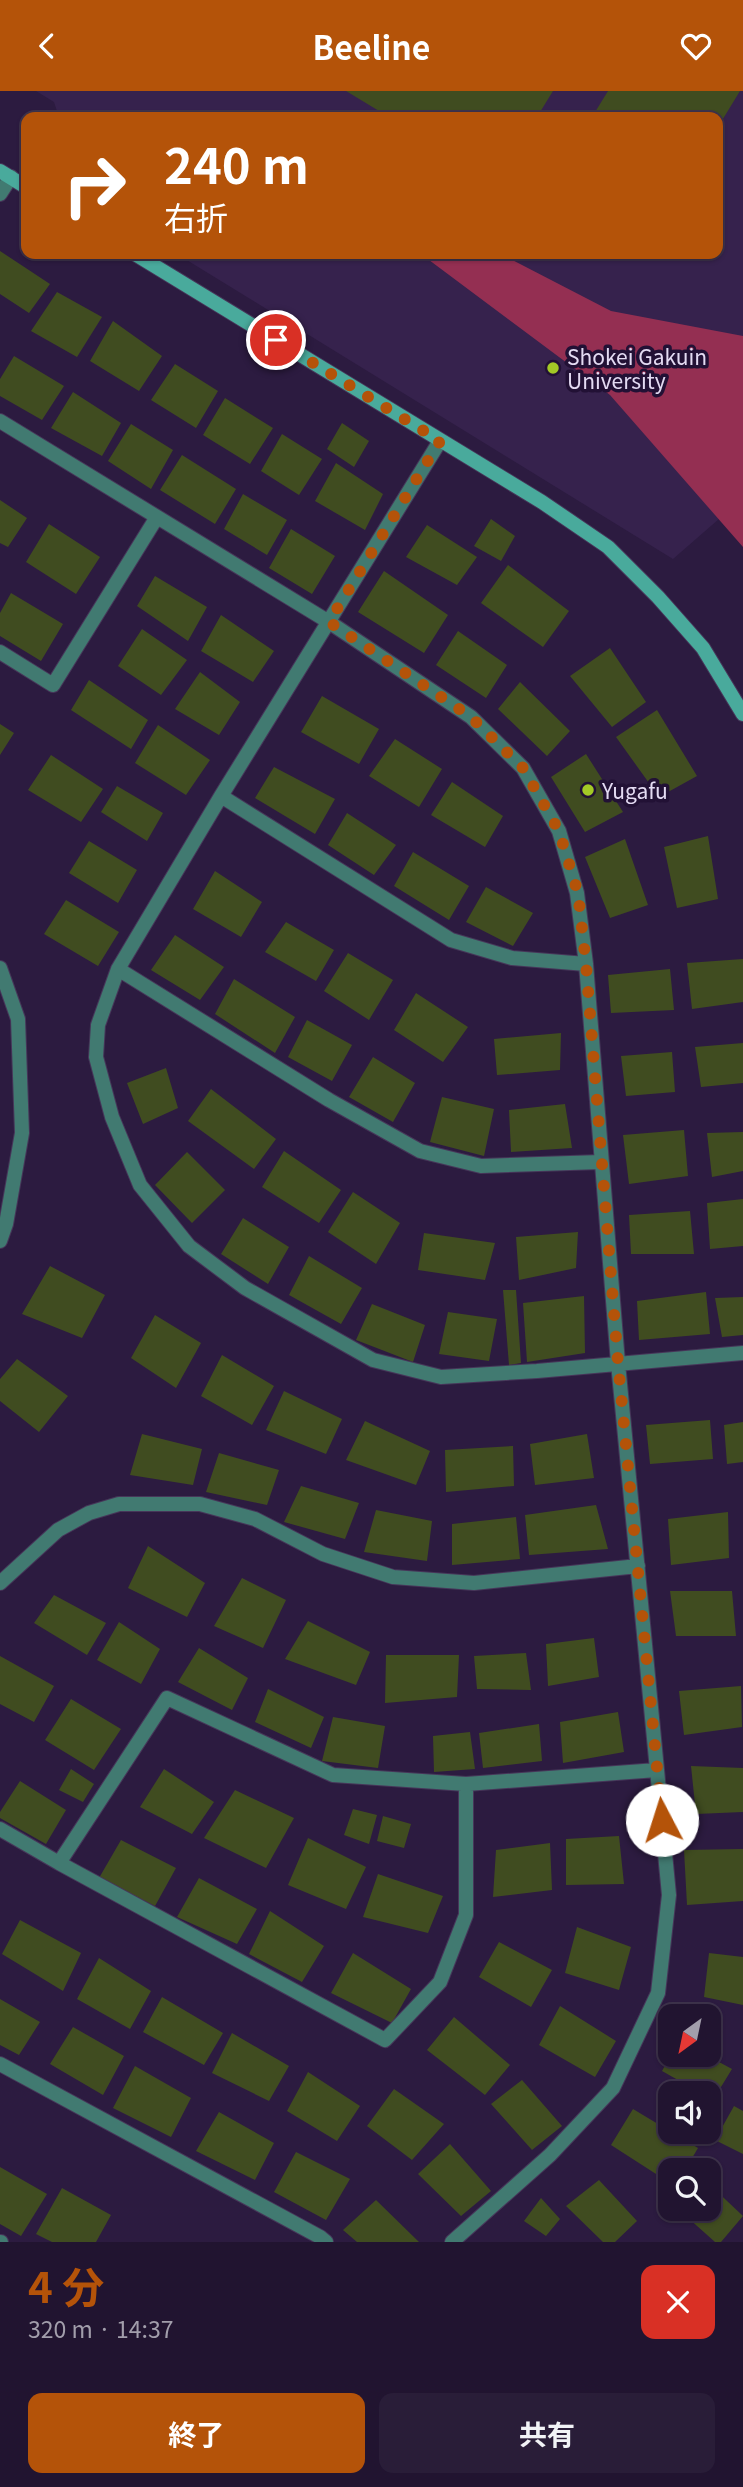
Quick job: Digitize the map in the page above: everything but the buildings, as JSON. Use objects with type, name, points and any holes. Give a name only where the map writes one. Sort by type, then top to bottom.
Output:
[{"type":"street","points":[[0,194],[5,174],[21,184]]},
{"type":"street","points":[[143,259],[542,502],[608,547],[658,597],[703,648],[743,714]]},
{"type":"street","points":[[0,421],[329,622],[471,717],[523,768],[559,831],[578,893],[618,1363],[669,1895],[658,1993],[612,2088],[550,2155],[452,2242]]},
{"type":"street","points":[[440,441],[221,796],[118,969],[98,1025],[96,1057],[111,1117],[140,1185],[189,1246],[245,1289],[373,1360],[441,1377],[743,1353]]},
{"type":"street","points":[[0,652],[53,685],[157,517]]},
{"type":"street","points":[[221,796],[451,940],[512,958],[586,964]]},
{"type":"street","points":[[0,968],[18,1019],[22,1133],[6,1224],[0,1241]]},
{"type":"street","points":[[118,969],[329,1100],[419,1151],[481,1166],[601,1162]]},
{"type":"street","points":[[0,1583],[58,1530],[89,1513],[119,1504],[200,1504],[255,1518],[323,1554],[393,1577],[474,1583],[638,1566]]},
{"type":"street","points":[[59,1863],[167,1698],[333,1775],[466,1784],[657,1770]]},
{"type":"street","points":[[0,1829],[385,2040],[440,1982],[466,1915],[466,1784]]},
{"type":"street","points":[[0,2064],[326,2242]]},
{"type":"shaded area","name":"Shokei Gakuin University","points":[[36,91],[743,91],[743,482],[735,505],[673,559],[185,259],[723,259],[723,112],[57,112],[54,102]]},
{"type":"shaded area","points":[[428,259],[511,259],[611,311],[743,336],[743,547],[610,395]]},
{"type":"place","name":"Shokei Gakuin University","points":[[553,368]]},
{"type":"place","name":"Yugafu","points":[[588,790]]},
{"type":"route","points":[[276,340],[440,441],[329,622],[471,717],[523,768],[559,831],[578,893],[618,1363],[662,1820]]}]
